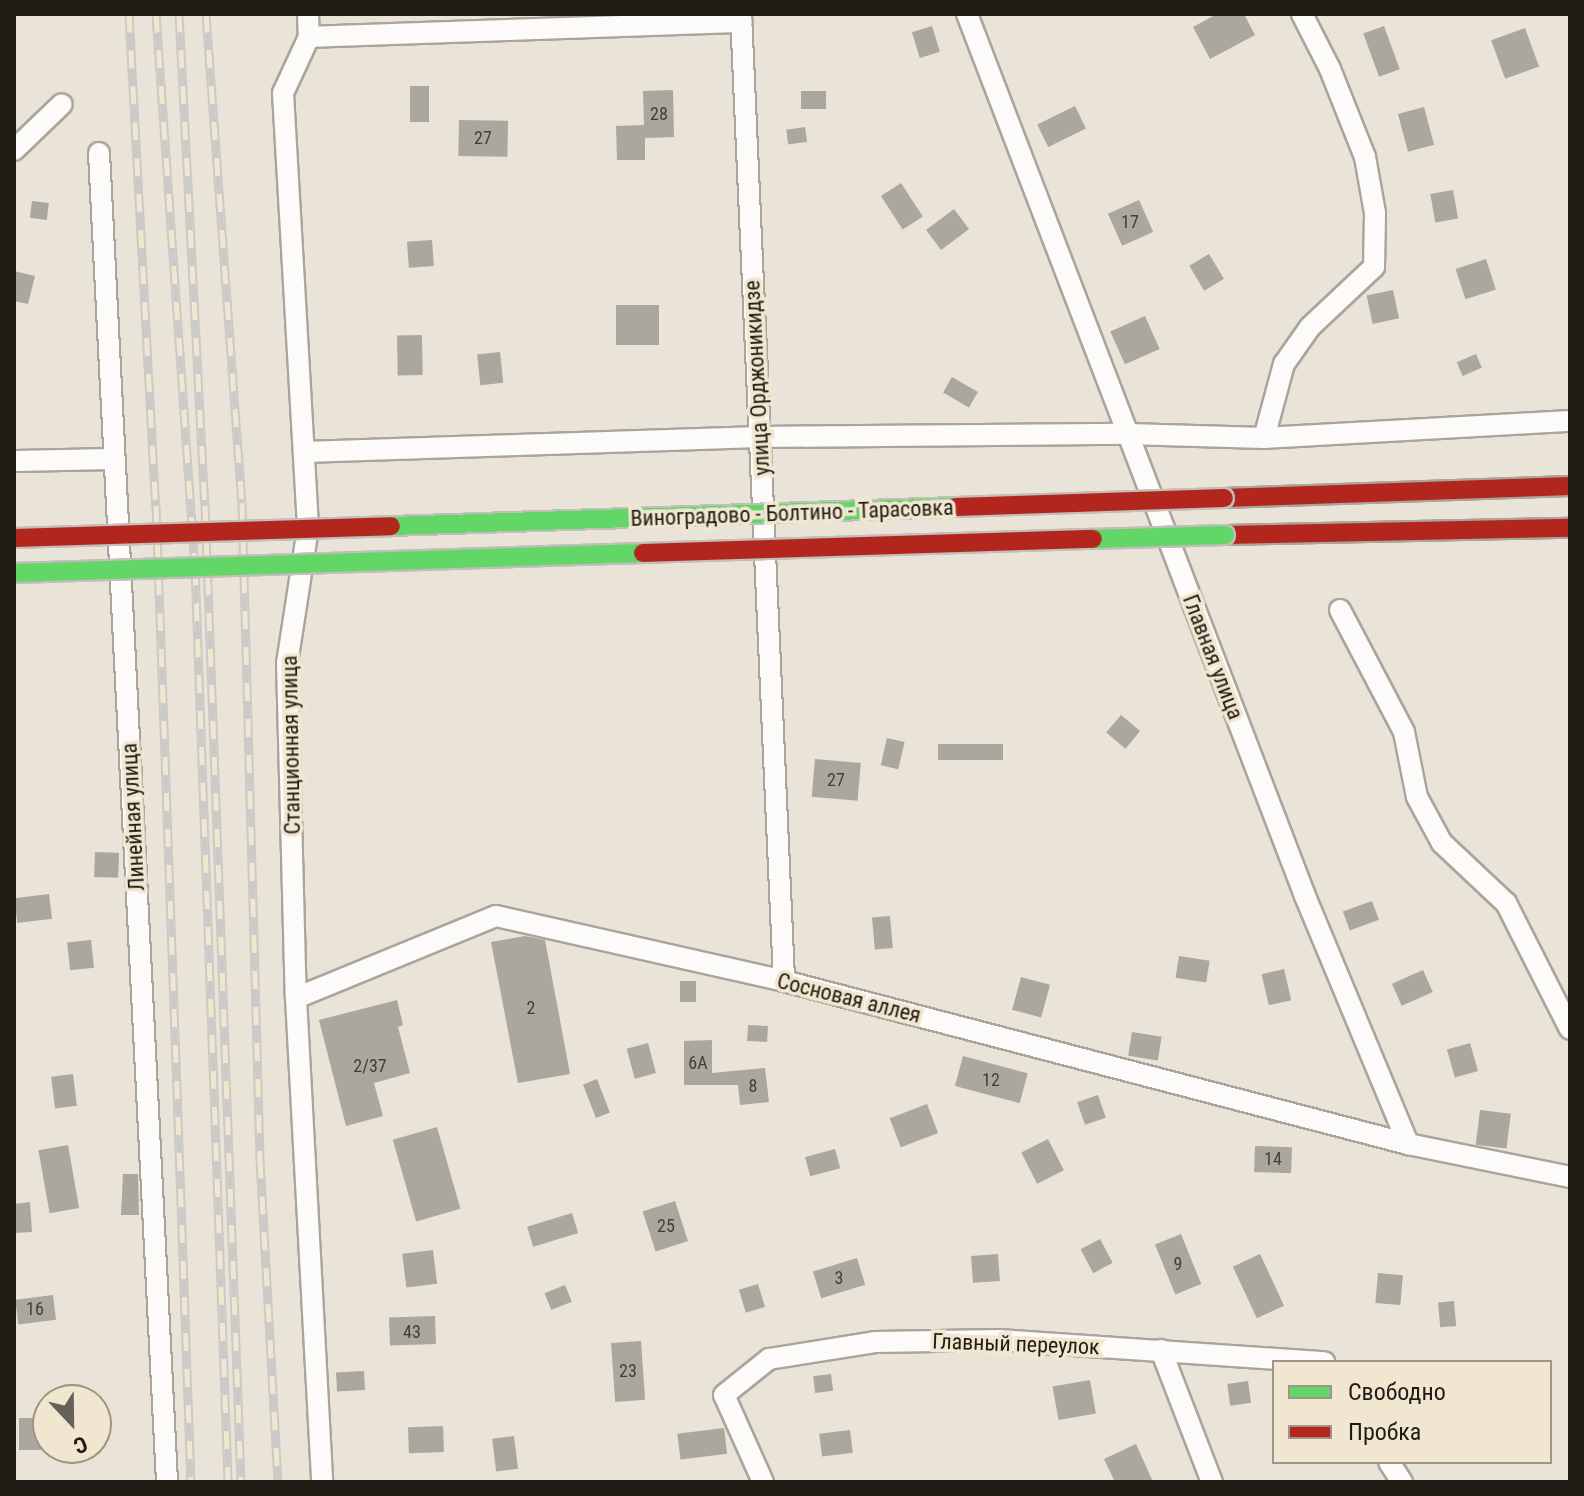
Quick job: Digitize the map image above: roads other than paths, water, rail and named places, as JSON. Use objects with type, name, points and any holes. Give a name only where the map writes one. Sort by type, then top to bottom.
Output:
[{"type":"main road","name":"Виноградово - Болтино - Тарасовка","points":[[14,538],[1570,486]]},
{"type":"main road","name":"Виноградово - Болтино - Тарасовка","points":[[14,573],[1225,535],[1570,528]]},
{"type":"street","name":"Станционная улица","points":[[308,14],[309,37],[283,93],[308,528],[287,663],[296,998],[322,1482]]},
{"type":"street","name":"Главная улица","points":[[967,14],[1305,896],[1408,1144]]},
{"type":"street","points":[[1264,438],[1284,364],[1310,327],[1374,267],[1375,213],[1365,157],[1330,69],[1302,14]]},
{"type":"street","points":[[309,37],[741,18]]},
{"type":"street","name":"улица Орджоникидзе","points":[[741,18],[784,981]]},
{"type":"street","points":[[14,150],[62,104]]},
{"type":"street","name":"Линейная улица","points":[[99,153],[112,459],[167,1482]]},
{"type":"street","points":[[304,452],[760,437],[1128,434],[1264,438],[1570,421]]},
{"type":"street","points":[[14,461],[112,459]]},
{"type":"street","points":[[1340,610],[1404,732],[1417,797],[1442,843],[1474,877],[1506,903],[1570,1029]]},
{"type":"street","name":"Сосновая аллея","points":[[296,998],[496,916],[784,981],[1408,1144]]},
{"type":"street","points":[[1408,1144],[1570,1177]]},
{"type":"street","name":"Главный переулок","points":[[763,1482],[724,1395],[769,1359],[875,1342],[999,1340],[1308,1360]]},
{"type":"street","points":[[1161,1350],[1212,1482]]},
{"type":"street","points":[[1390,1464],[1402,1482]]},
{"type":"railway","points":[[129,14],[156,505],[191,1482]]},
{"type":"railway","points":[[156,14],[195,567],[228,1482]]},
{"type":"railway","points":[[179,14],[205,505],[241,1482]]},
{"type":"railway","points":[[206,14],[242,503],[260,1160],[278,1482]]}]
